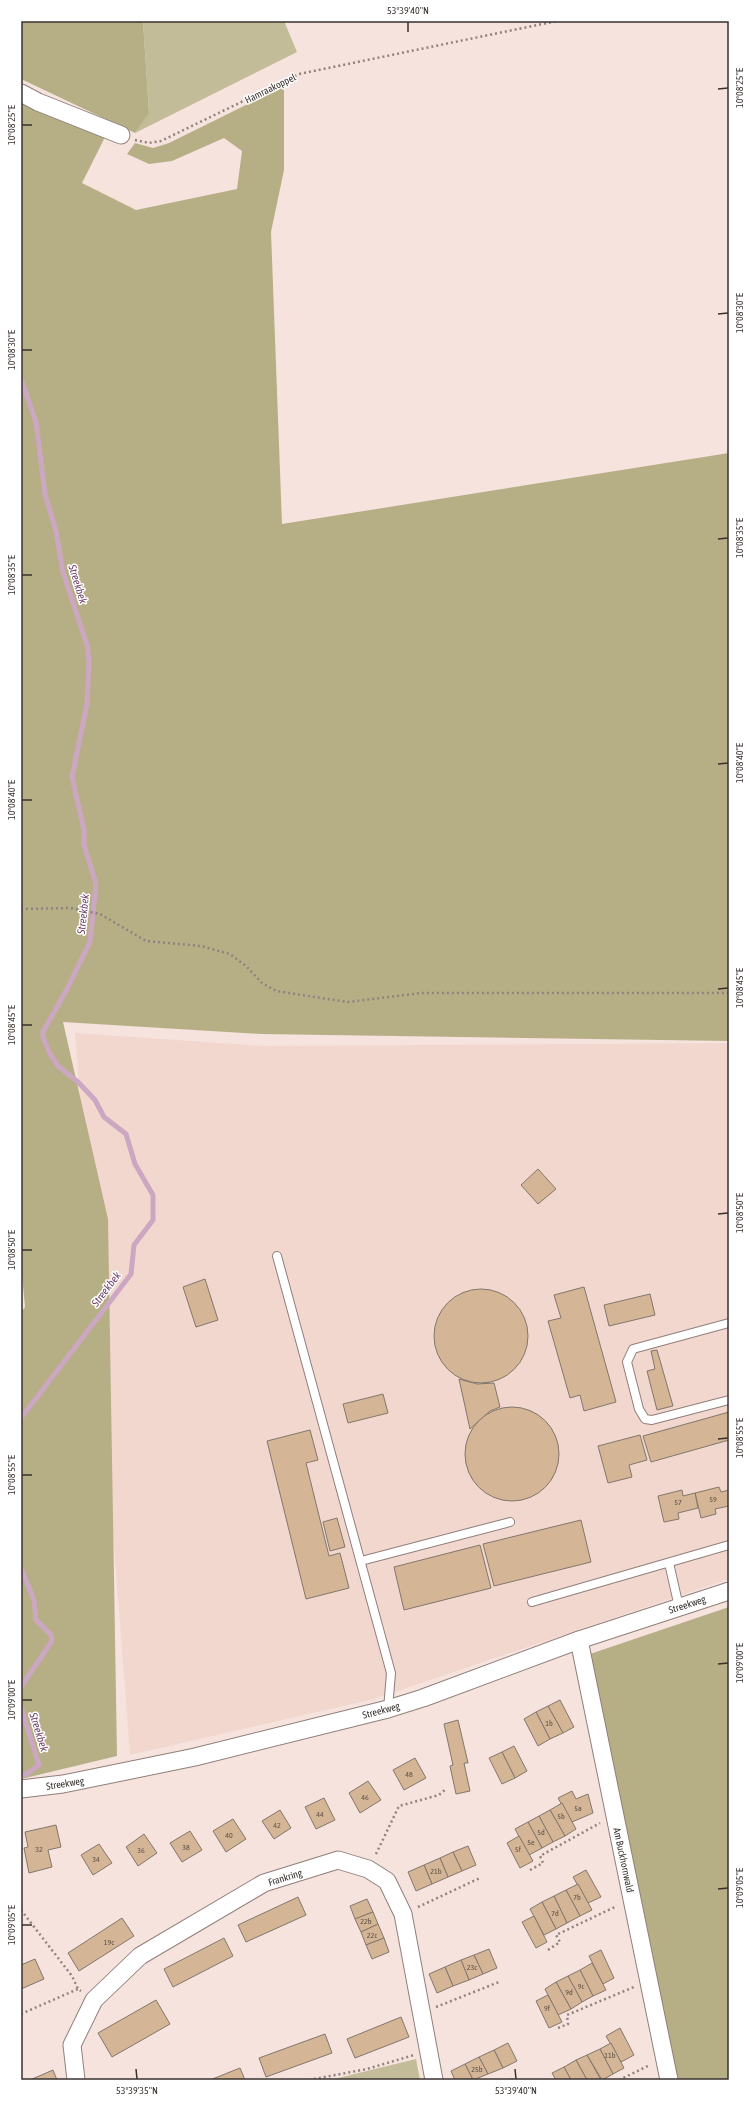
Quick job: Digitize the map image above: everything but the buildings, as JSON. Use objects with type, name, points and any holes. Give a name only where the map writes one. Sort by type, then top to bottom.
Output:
[{"type":"street","points":[[21,93],[38,102],[120,135]]},
{"type":"street","name":"Streekweg","points":[[21,1789],[63,1784],[195,1757],[388,1709],[423,1698],[579,1640],[729,1591]]},
{"type":"street","name":"Am Buckhornwald","points":[[579,1640],[669,2080]]},
{"type":"street","name":"Frankring","points":[[76,2080],[72,2045],[94,2000],[140,1956],[264,1883],[338,1860],[368,1869],[387,1881],[403,1914],[434,2080]]},
{"type":"lane","points":[[277,1256],[391,1673],[388,1709]]},
{"type":"lane","points":[[729,1323],[633,1349],[627,1362],[639,1409],[645,1420],[652,1420],[729,1400]]},
{"type":"lane","points":[[360,1561],[510,1522]]},
{"type":"lane","points":[[532,1602],[729,1545]]},
{"type":"lane","points":[[669,1563],[679,1607]]},
{"type":"path","name":"Hamraakoppel","points":[[120,135],[149,143],[161,141],[299,74],[558,21]]},
{"type":"path","points":[[21,909],[70,908],[100,914],[146,941],[201,946],[230,954],[246,966],[262,983],[276,991],[348,1002],[420,993],[729,994]]},
{"type":"path","points":[[368,1869],[399,1806],[439,1795],[446,1789]]},
{"type":"path","points":[[530,1870],[543,1863],[540,1856],[615,1815]]},
{"type":"path","points":[[403,1914],[480,1878]]},
{"type":"path","points":[[548,1950],[560,1942],[556,1935],[632,1899]]},
{"type":"path","points":[[21,1910],[72,1976],[78,1989],[94,2000]]},
{"type":"path","points":[[558,2028],[568,2024],[567,2015],[649,1981]]},
{"type":"path","points":[[422,2012],[499,1982]]},
{"type":"path","points":[[21,2014],[78,1989]]},
{"type":"path","points":[[309,2080],[367,2069],[429,2051]]},
{"type":"path","points":[[619,2080],[664,2057]]},
{"type":"path","points":[[511,2080],[516,2078]]},
{"type":"shaded area","points":[[21,21],[143,21],[149,113],[135,133],[21,79]]},
{"type":"shaded area","points":[[143,21],[284,21],[297,52],[135,133],[149,112]]},
{"type":"shaded area","points":[[284,86],[284,170],[271,232],[282,524],[729,453],[729,1041],[261,1034],[63,1022],[108,1219],[117,1756],[21,1779],[21,1312],[25,1307],[21,1264],[21,103],[105,137],[82,183],[136,210],[237,189],[242,151],[224,138],[172,161],[149,164],[127,154],[135,143],[153,148],[169,143]]},
{"type":"shaded area","points":[[75,1033],[265,1046],[729,1043],[729,1579],[374,1699],[130,1755]]},
{"type":"shaded area","points":[[729,1607],[729,2080],[678,2080],[587,1655]]},
{"type":"shaded area","points":[[416,2059],[420,2080],[330,2080]]},
{"type":"waterway","name":"Streekbek","points":[[21,379],[36,422],[45,494],[56,531],[63,572],[87,645],[89,661],[87,704],[72,777],[84,830],[84,845],[96,884],[90,942],[67,989],[43,1032],[43,1037],[50,1054],[58,1066],[78,1082],[95,1100],[104,1117],[126,1134],[135,1164],[153,1195],[153,1220],[134,1245],[131,1274],[21,1418]]},
{"type":"waterway","name":"Streekbek","points":[[21,1568],[34,1600],[36,1620],[51,1635],[52,1641],[21,1687]]},
{"type":"waterway","name":"Streekbek","points":[[21,1707],[39,1765],[27,1774],[21,1775]]}]
